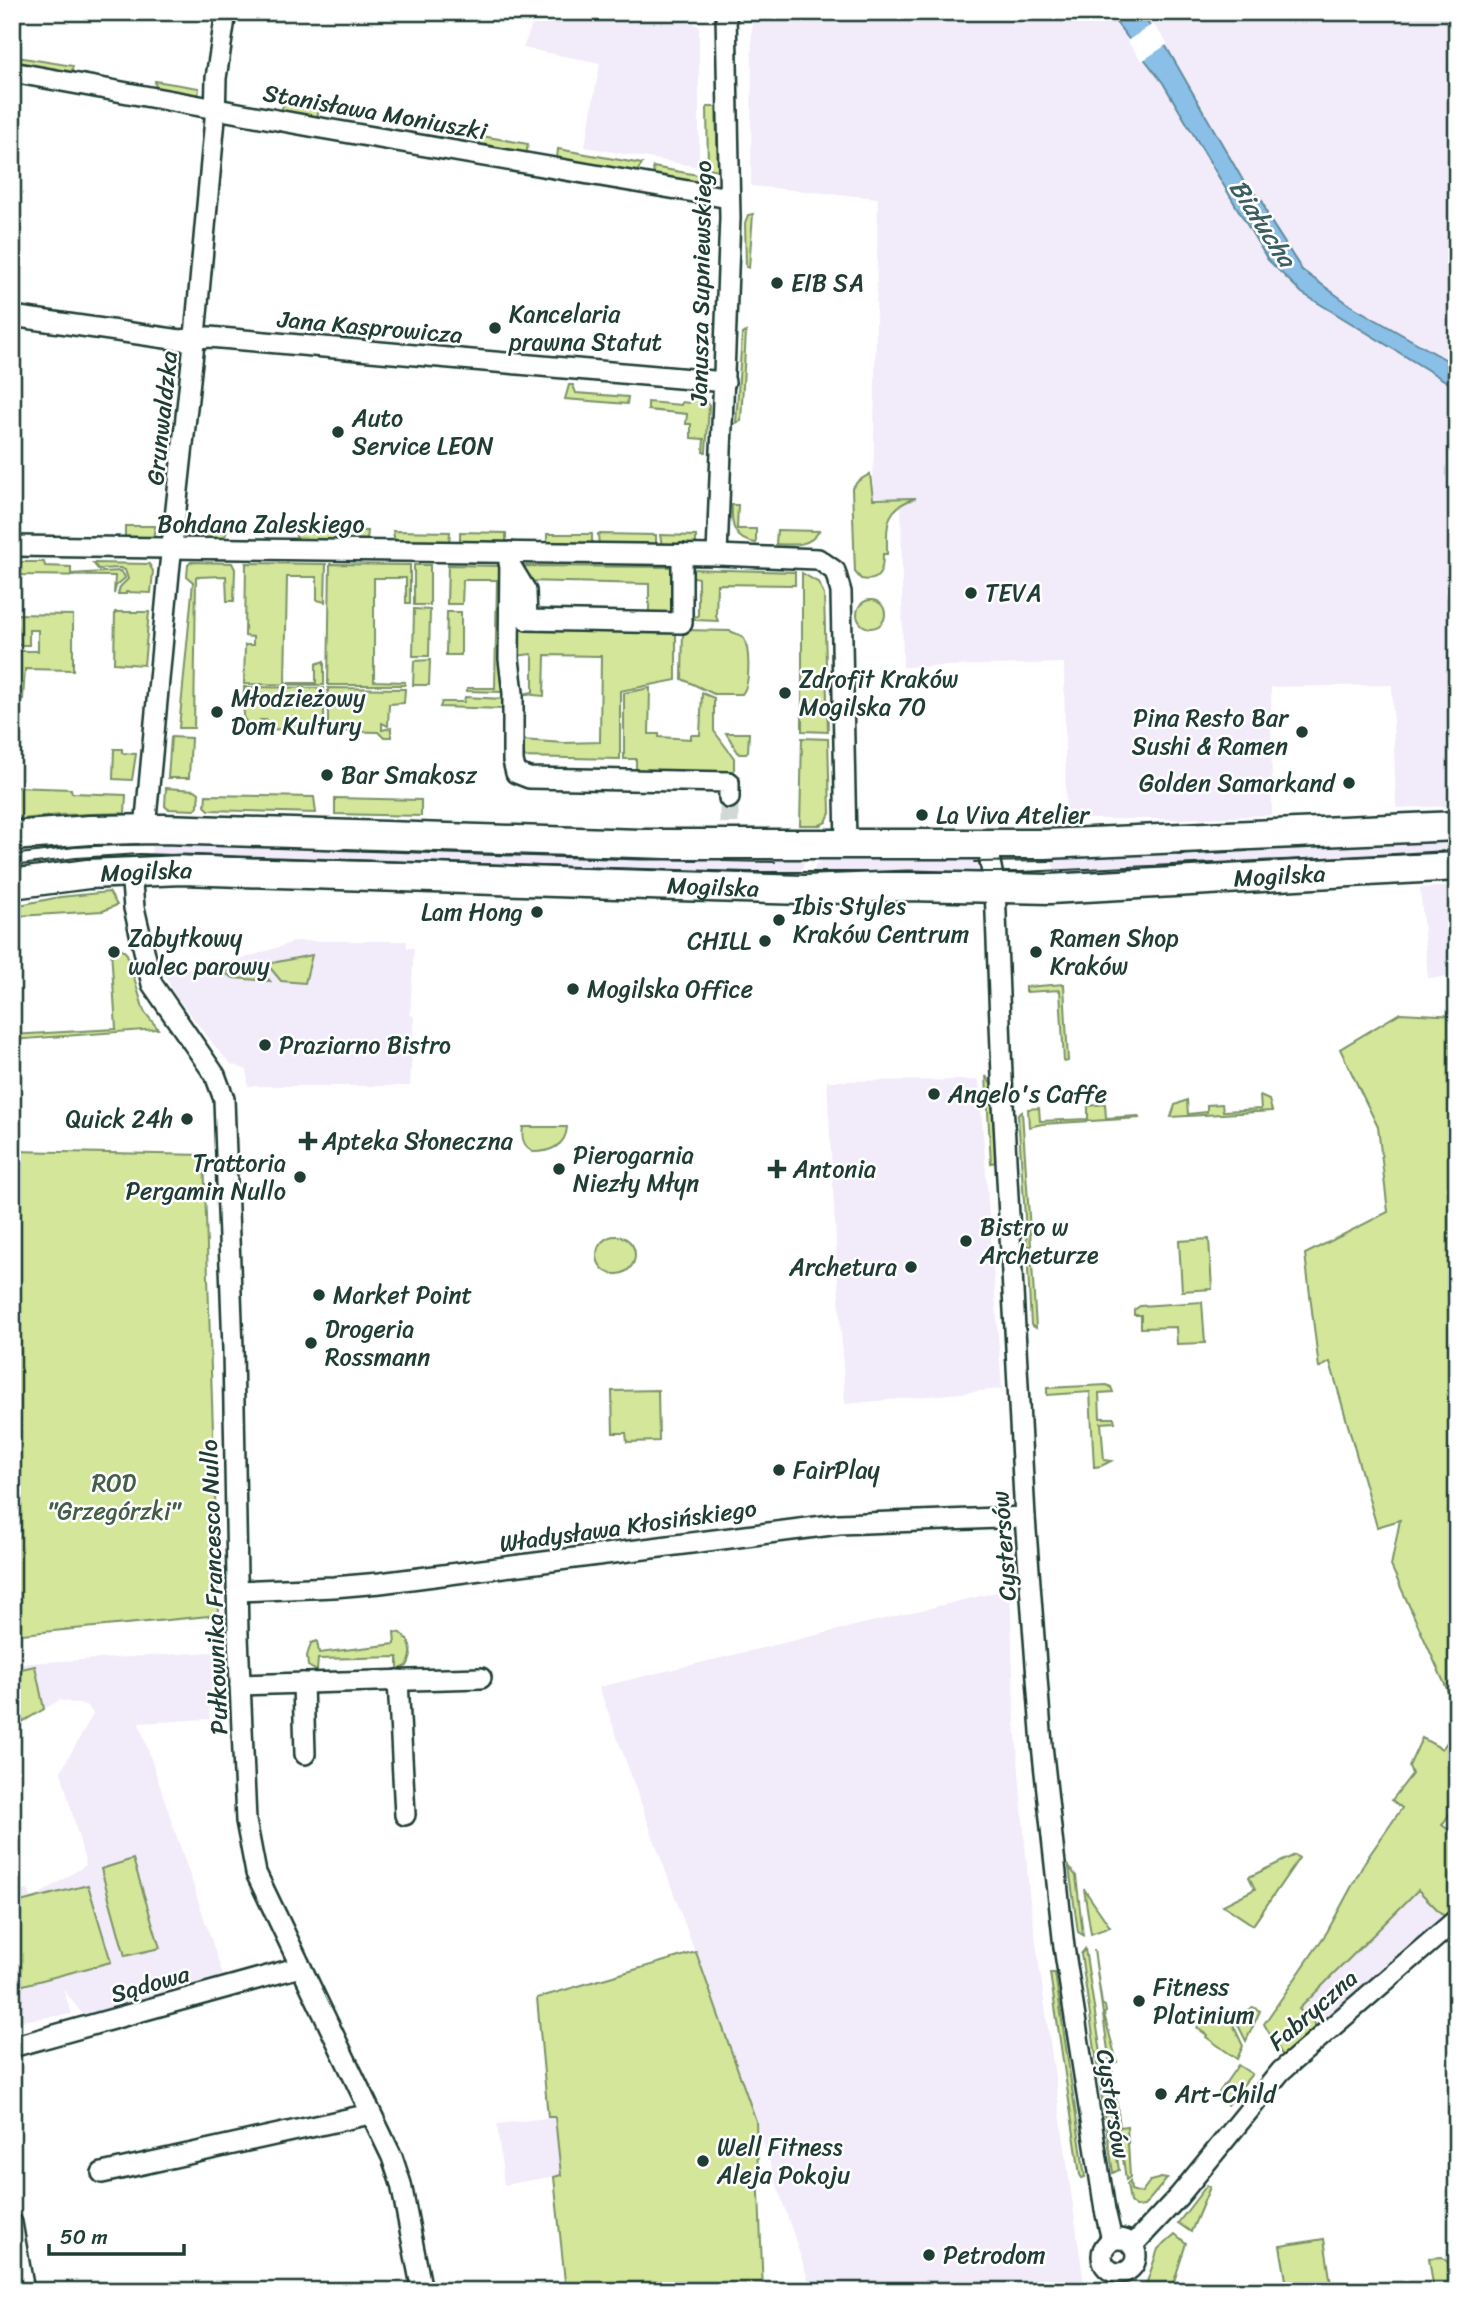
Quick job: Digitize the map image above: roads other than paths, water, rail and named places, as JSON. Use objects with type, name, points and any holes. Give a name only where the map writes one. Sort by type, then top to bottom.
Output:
[{"type":"main road","name":"Mogilska","points":[[12,836],[47,832],[145,829],[613,844],[729,834],[846,844],[990,844],[1133,841],[1457,826]]},
{"type":"main road","name":"Mogilska","points":[[12,884],[131,871],[283,872],[790,890],[908,886],[1078,888],[1457,866]]},
{"type":"street","name":"Grunwaldzka","points":[[145,829],[195,339],[216,78],[226,12]]},
{"type":"street","name":"Janusza Supniewskiego","points":[[717,555],[729,198],[726,12]]},
{"type":"street","name":"Stanisława Moniuszki","points":[[12,72],[729,198]]},
{"type":"street","name":"Jana Kasprowicza","points":[[12,316],[180,340],[222,338],[724,382]]},
{"type":"street","name":"Bohdana Zaleskiego","points":[[12,546],[510,558],[682,554],[812,558],[823,561],[835,571],[841,592],[846,844]]},
{"type":"street","points":[[510,558],[526,591],[527,620],[682,623],[682,554]]},
{"type":"street","points":[[510,558],[509,659],[513,693],[513,761],[516,773],[529,778],[729,782],[729,798]]},
{"type":"street","name":"Cystersów","points":[[990,844],[995,887],[1001,1077],[1026,1517],[1042,1745],[1064,1947],[1096,2156],[1112,2240]]},
{"type":"street","name":"Pułkownika Francesco Nullo","points":[[131,871],[134,908],[152,984],[215,1075],[224,1099],[233,1349],[240,1685],[246,1821],[256,1873],[392,2157],[401,2184],[422,2291]]},
{"type":"street","name":"Władysława Kłosińskiego","points":[[237,1591],[380,1583],[839,1524],[1026,1517]]},
{"type":"street","points":[[240,1685],[481,1678]]},
{"type":"street","points":[[398,1680],[405,1815]]},
{"type":"street","points":[[303,1683],[305,1754]]},
{"type":"street","name":"Fabryczna","points":[[1132,2246],[1179,2196],[1281,2070],[1457,1919]]},
{"type":"street","name":"Sądowa","points":[[12,2047],[300,1967]]},
{"type":"street","points":[[102,2173],[370,2115]]},
{"type":"street","points":[[12,2223],[24,2291]]},
{"type":"street","points":[[1112,2240],[1123,2240],[1132,2246],[1134,2262],[1121,2282],[1102,2258],[1104,2248],[1112,2240]]},
{"type":"water","name":"Białucha","points":[[1108,12],[1139,12],[1167,48],[1245,184],[1263,202],[1268,217],[1302,270],[1350,305],[1457,366],[1457,388],[1302,293],[1268,260],[1163,83]]},
{"type":"tunnel","points":[[729,798],[729,823]]},
{"type":"tram line","points":[[12,855],[75,847],[138,844]]},
{"type":"tram line","points":[[344,849],[698,860]]},
{"type":"tram line","points":[[1177,855],[1247,851]]},
{"type":"tram line","points":[[12,866],[140,854],[748,872],[1021,872],[1457,852]]},
{"type":"tram line","points":[[722,861],[775,862]]},
{"type":"tram line","points":[[974,862],[1055,861]]},
{"type":"place","name":"EIB SA","points":[[777,283]]},
{"type":"place","name":"Kancelaria prawna Statut","points":[[495,328]]},
{"type":"place","name":"Auto Service LEON","points":[[338,432]]},
{"type":"place","name":"TEVA","points":[[971,593]]},
{"type":"place","name":"Zdrofit Kraków Mogilska 70","points":[[785,693]]},
{"type":"place","name":"Młodzieżowy Dom Kultury","points":[[217,712]]},
{"type":"place","name":"Pina Resto Bar Sushi & Ramen","points":[[1302,732]]},
{"type":"place","name":"Bar Smakosz","points":[[327,775]]},
{"type":"place","name":"Golden Samarkand","points":[[1349,783]]},
{"type":"place","name":"La Viva Atelier","points":[[922,815]]},
{"type":"place","name":"Lam Hong","points":[[537,912]]},
{"type":"place","name":"Ibis Styles Kraków Centrum","points":[[779,920]]},
{"type":"place","name":"CHILL","points":[[765,941]]},
{"type":"place","name":"Zabytkowy walec parowy","points":[[114,952]]},
{"type":"place","name":"Ramen Shop Kraków","points":[[1036,952]]},
{"type":"place","name":"Mogilska Office","points":[[573,989]]},
{"type":"place","name":"Praziarno Bistro","points":[[265,1045]]},
{"type":"place","name":"Angelo's Caffe","points":[[934,1094]]},
{"type":"place","name":"Quick 24h","points":[[187,1119]]},
{"type":"place","name":"Apteka Słoneczna","points":[[308,1141]]},
{"type":"place","name":"Pierogarnia Niezły Młyn","points":[[559,1169]]},
{"type":"place","name":"Antonia","points":[[777,1169]]},
{"type":"place","name":"Trattoria Pergamin Nullo","points":[[300,1177]]},
{"type":"place","name":"Bistro w Archeturze","points":[[966,1241]]},
{"type":"place","name":"Archetura","points":[[911,1267]]},
{"type":"place","name":"Market Point","points":[[319,1295]]},
{"type":"place","name":"Drogeria Rossmann","points":[[311,1343]]},
{"type":"place","name":"FairPlay","points":[[779,1470]]},
{"type":"place","name":"Fitness Platinium","points":[[1139,2001]]},
{"type":"place","name":"Art-Child","points":[[1161,2094]]},
{"type":"place","name":"Well Fitness Aleja Pokoju","points":[[703,2161]]},
{"type":"place","name":"Petrodom","points":[[929,2255]]},
{"type":"park label","name":"ROD \"Grzegórzki\"","points":[[114,1497]]}]
